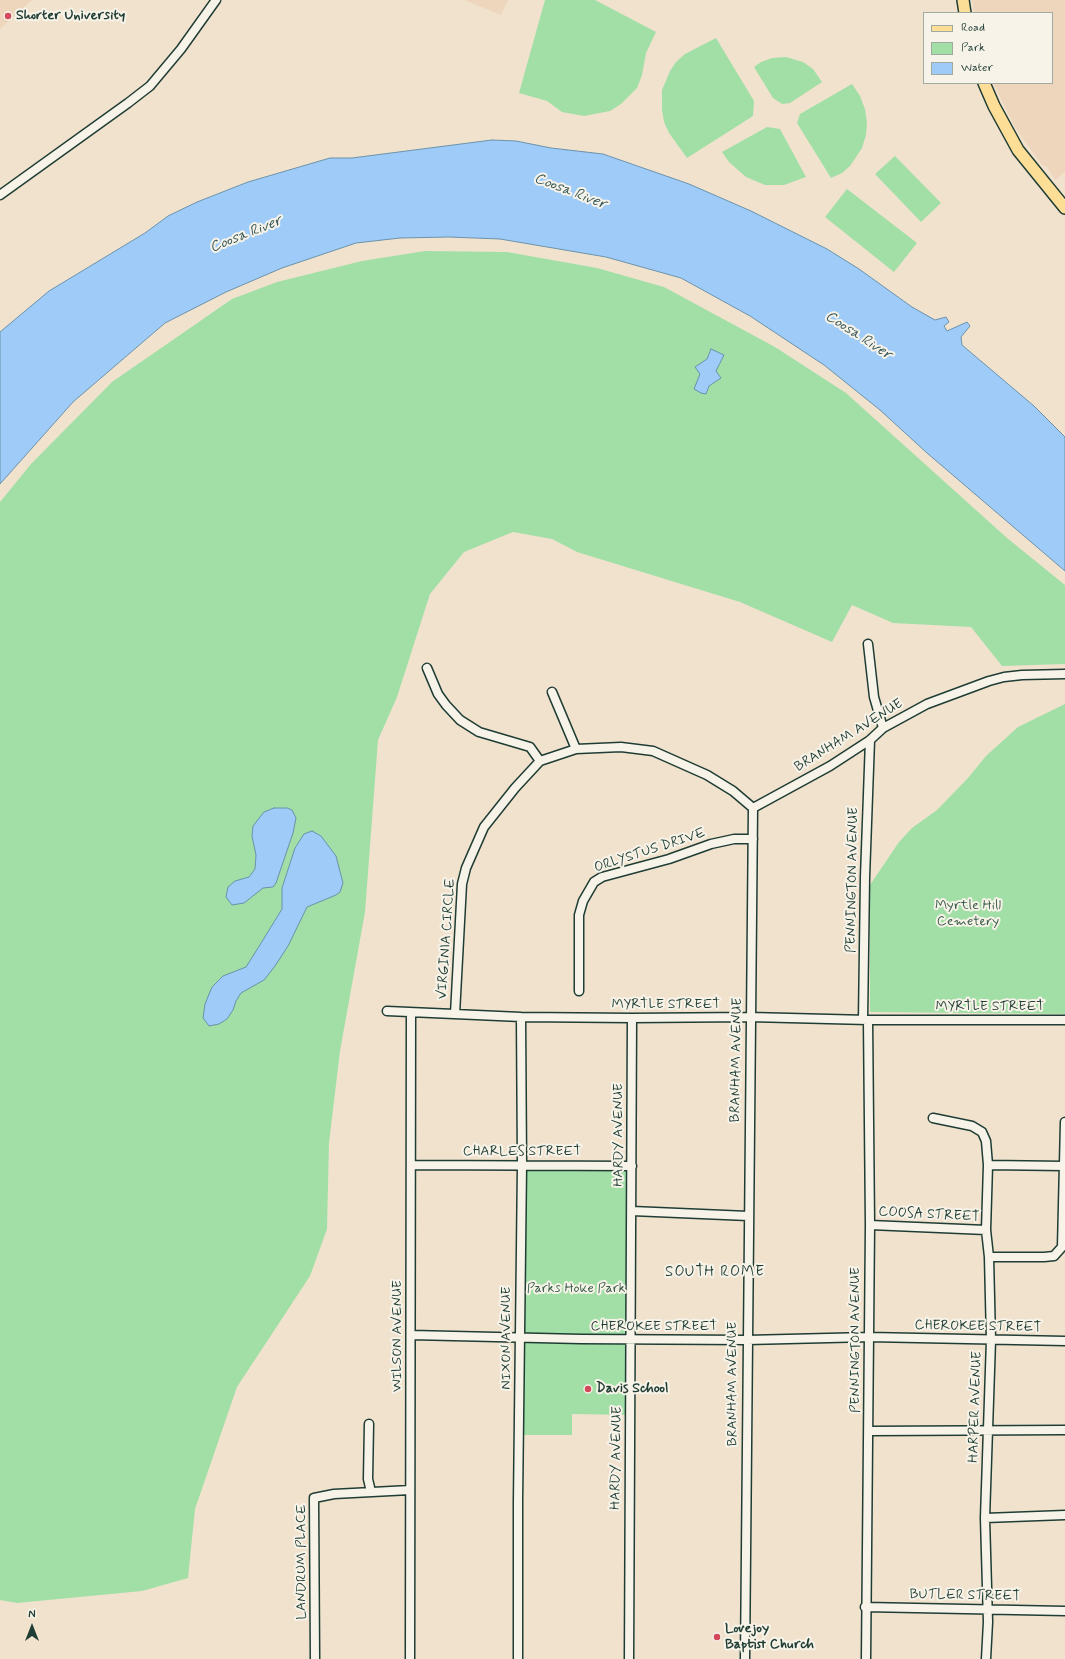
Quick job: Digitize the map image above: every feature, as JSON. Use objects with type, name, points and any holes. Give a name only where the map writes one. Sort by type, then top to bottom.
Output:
[{"type":"main road","points":[[964,0],[965,12]]},
{"type":"main road","points":[[984,84],[994,106],[1018,150],[1065,208]]},
{"type":"street","points":[[0,195],[150,86],[181,49],[216,0]]},
{"type":"street","points":[[868,644],[874,697],[883,728]]},
{"type":"street","points":[[427,668],[438,694],[460,720],[486,735],[530,747],[540,761]]},
{"type":"street","name":"BRANHAM AVENUE","points":[[745,1659],[746,1340],[753,839],[752,808],[830,766],[870,740],[883,728],[926,704],[989,681],[1022,675],[1065,674]]},
{"type":"street","points":[[552,692],[576,749]]},
{"type":"street","name":"PENNINGTON AVENUE","points":[[866,1659],[870,1225],[866,1020],[870,740]]},
{"type":"street","name":"VIRGINIA CIRCLE","points":[[455,1014],[462,884],[466,868],[476,841],[484,827],[514,788],[540,761],[576,749],[621,747],[653,751],[707,775],[733,791],[752,808]]},
{"type":"street","name":"ORLYSTUS DRIVE","points":[[579,991],[580,915],[585,896],[594,882],[602,877],[669,859],[712,844],[734,839],[753,839]]},
{"type":"street","name":"MYRTLE STREET","points":[[388,1011],[521,1017],[750,1017],[866,1020],[1065,1020]]},
{"type":"street","name":"WILSON AVENUE","points":[[410,1659],[412,1165],[411,1013]]},
{"type":"street","name":"NIXON AVENUE","points":[[518,1659],[522,1165],[521,1017]]},
{"type":"street","name":"HARDY AVENUE","points":[[630,1659],[632,1018]]},
{"type":"street","name":"HARPER AVENUE","points":[[933,1118],[972,1126],[982,1132],[986,1141],[988,1157],[986,1230],[989,1257],[991,1340],[986,1518],[988,1608],[986,1659]]},
{"type":"street","points":[[989,1257],[1054,1256],[1062,1247],[1065,1122]]},
{"type":"street","name":"CHARLES STREET","points":[[412,1165],[632,1166]]},
{"type":"street","points":[[988,1165],[1064,1166]]},
{"type":"street","points":[[632,1211],[748,1216]]},
{"type":"street","name":"COOSA STREET","points":[[870,1225],[986,1230]]},
{"type":"street","name":"CHEROKEE STREET","points":[[411,1335],[520,1339],[746,1340],[868,1337],[1065,1341]]},
{"type":"street","points":[[369,1424],[368,1479],[372,1492],[410,1490]]},
{"type":"street","points":[[869,1431],[1065,1430]]},
{"type":"street","name":"LANDRUM PLACE","points":[[315,1659],[314,1498],[334,1494],[372,1492]]},
{"type":"street","points":[[986,1518],[1065,1515]]},
{"type":"street","name":"BUTLER STREET","points":[[866,1607],[988,1608],[1065,1611]]},
{"type":"shaded area","name":"Shorter University","points":[[0,0],[32,0],[0,29]]},
{"type":"shaded area","points":[[464,0],[508,0],[501,15]]},
{"type":"shaded area","points":[[972,0],[1065,0],[1065,172],[1055,180],[1047,167],[1042,165],[1016,129],[994,84],[1053,84],[1053,12],[974,12]]},
{"type":"green space","points":[[545,0],[595,0],[656,32],[646,53],[642,75],[637,88],[621,104],[610,111],[584,116],[562,112],[547,101],[519,93]]},
{"type":"green space","points":[[716,38],[754,101],[753,116],[687,158],[669,133],[664,122],[662,110],[662,90],[670,71],[676,62],[685,54]]},
{"type":"green space","points":[[786,57],[803,62],[813,69],[822,82],[790,103],[782,104],[773,98],[754,67],[761,62],[772,58]]},
{"type":"green space","points":[[852,84],[860,96],[865,109],[867,123],[866,135],[862,148],[850,166],[842,173],[831,178],[797,123],[800,114]]},
{"type":"green space","points":[[767,127],[780,129],[806,177],[784,185],[765,185],[746,177],[729,162],[722,152]]},
{"type":"green space","points":[[895,156],[941,203],[921,222],[875,174]]},
{"type":"green space","points":[[847,189],[917,243],[894,272],[825,217]]},
{"type":"green space","points":[[425,251],[507,252],[597,268],[664,287],[775,347],[846,393],[1007,538],[1065,585],[1065,664],[1002,666],[971,627],[893,623],[852,605],[832,642],[740,602],[577,552],[552,539],[513,532],[464,552],[430,594],[397,697],[378,740],[365,912],[340,1051],[329,1143],[327,1229],[310,1276],[237,1387],[195,1509],[188,1578],[142,1591],[17,1603],[0,1600],[0,502],[31,464],[112,382],[232,299],[277,282],[362,261]]},
{"type":"green space","name":"Myrtle Hill Cemetery","points":[[1065,704],[1065,1014],[870,1012],[870,885],[899,842],[912,828],[937,810],[968,778],[986,756],[1018,727]]},
{"type":"green space","name":"Parks Hoke Park","points":[[522,1165],[632,1166],[631,1415],[572,1414],[572,1435],[519,1435]]},
{"type":"water","name":"Coosa River","points":[[492,140],[516,141],[551,148],[603,154],[689,184],[751,211],[827,249],[859,269],[912,307],[935,320],[946,317],[949,322],[944,326],[947,331],[967,322],[970,326],[961,337],[962,345],[1034,406],[1065,437],[1065,571],[927,453],[880,410],[824,365],[750,316],[681,278],[606,257],[500,239],[449,237],[400,238],[356,243],[282,268],[226,292],[165,323],[73,402],[0,484],[0,332],[49,291],[145,233],[168,216],[197,202],[248,182],[330,158],[352,158]]},
{"type":"water","points":[[711,349],[724,355],[716,371],[721,378],[709,386],[706,394],[694,389],[700,374],[695,367],[707,359]]},
{"type":"water","points":[[274,808],[287,808],[292,810],[296,818],[293,833],[276,883],[273,887],[263,888],[244,903],[232,905],[226,897],[228,887],[235,881],[249,877],[255,869],[256,855],[252,836],[253,826],[264,812]]},
{"type":"water","points":[[312,831],[321,836],[336,856],[343,883],[340,892],[307,907],[288,946],[264,980],[241,993],[227,1019],[219,1024],[209,1026],[203,1018],[205,1004],[212,987],[223,976],[246,967],[282,909],[282,888],[295,848],[304,834]]},
{"type":"place","name":"Shorter University","points":[[8,16]]},
{"type":"place","name":"Davis School","points":[[588,1389]]},
{"type":"place","name":"Lovejoy Baptist Church","points":[[717,1637]]},
{"type":"district","name":"SOUTH ROME","points":[[715,1273]]}]
